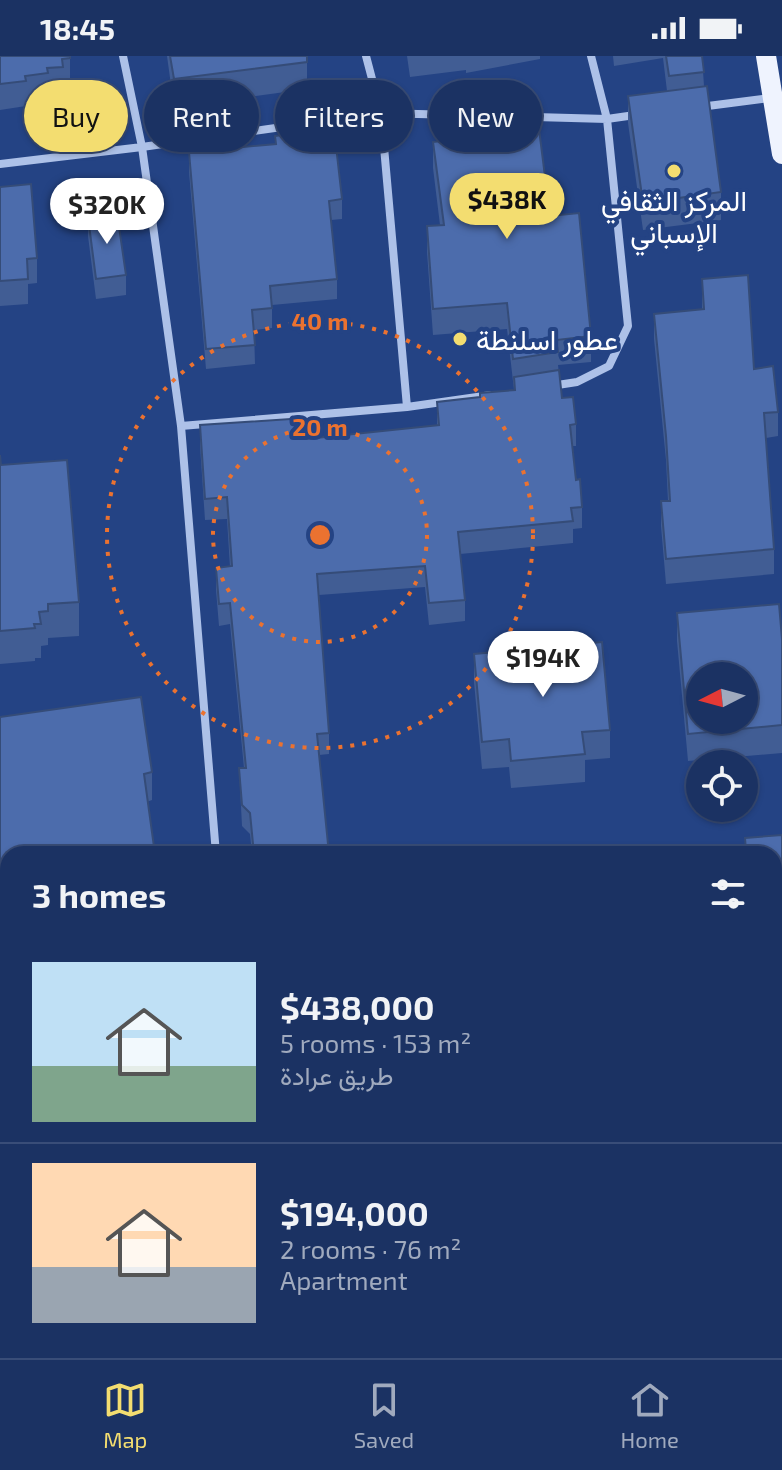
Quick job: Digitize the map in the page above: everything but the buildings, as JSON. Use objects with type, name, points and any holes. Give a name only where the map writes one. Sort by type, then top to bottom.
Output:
[{"type":"main road","points":[[766,56],[782,154]]},
{"type":"street","points":[[123,56],[142,147],[181,426],[215,846]]},
{"type":"street","points":[[366,56],[372,80]]},
{"type":"street","points":[[546,387],[577,382],[609,366],[628,326],[607,119],[591,56]]},
{"type":"street","points":[[682,109],[772,98]]},
{"type":"street","points":[[413,114],[607,119],[652,113]]},
{"type":"street","points":[[0,164],[275,128]]},
{"type":"street","points":[[384,152],[407,407]]},
{"type":"street","points":[[181,426],[407,407],[500,393]]},
{"type":"place","name":"المركز الثقافي الإسباني","points":[[674,171]]},
{"type":"place","name":"عطور اسلنطة","points":[[460,339]]}]
